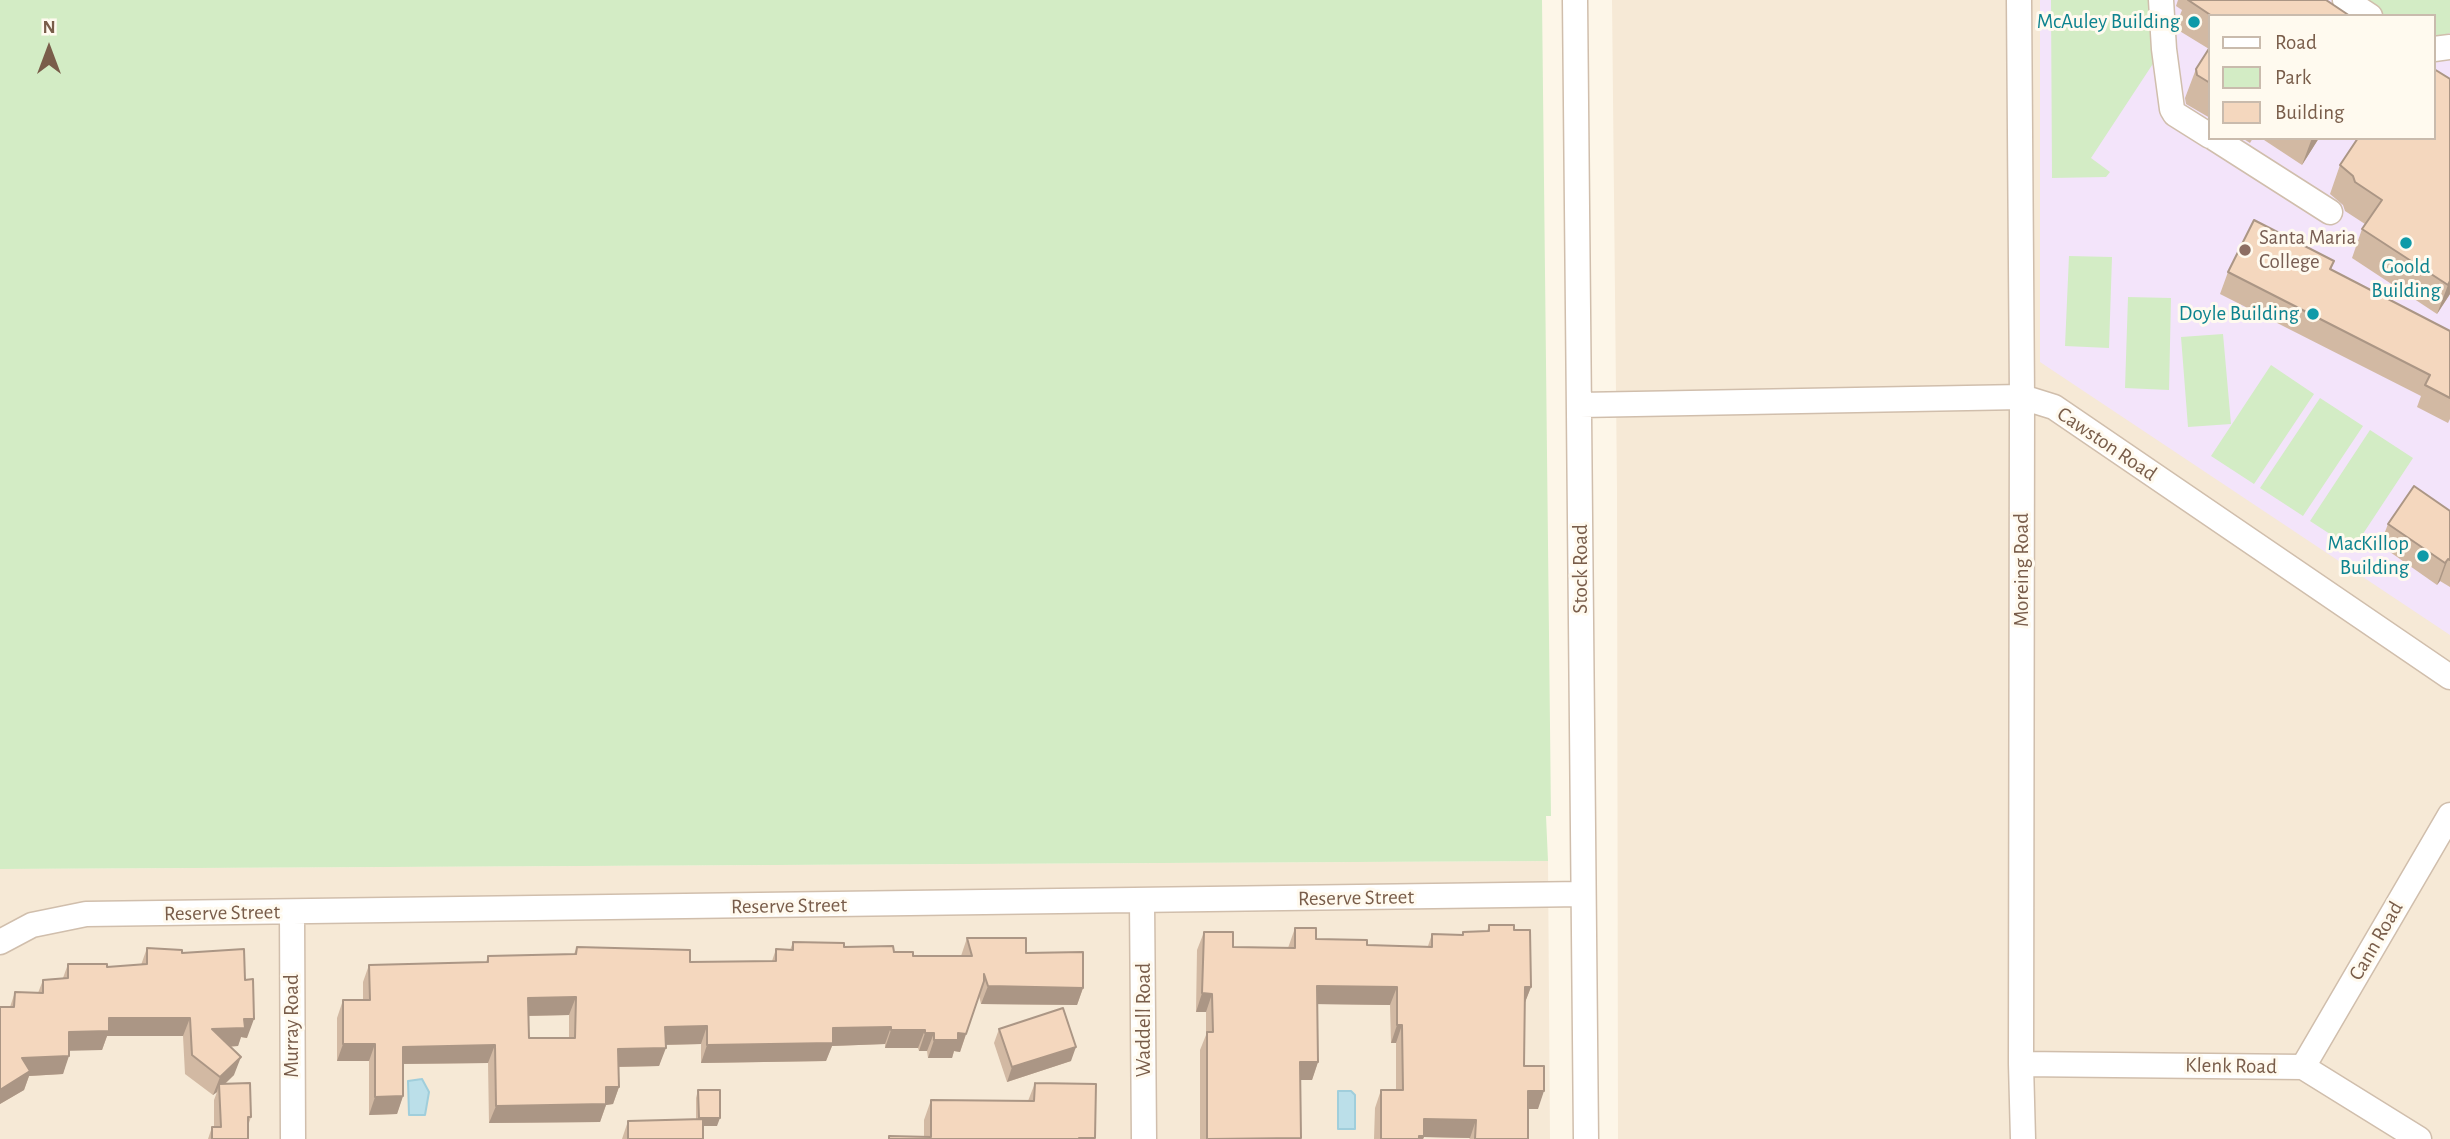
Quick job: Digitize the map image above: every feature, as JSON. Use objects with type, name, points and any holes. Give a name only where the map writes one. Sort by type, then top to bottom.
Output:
[{"type":"street","name":"Stock Road","points":[[1575,0],[1586,1139]]},
{"type":"street","name":"Moreing Road","points":[[2020,0],[2021,1064],[2024,1139]]},
{"type":"street","points":[[2152,0],[2164,49]]},
{"type":"street","points":[[2161,0],[2172,108],[2175,114],[2208,135]]},
{"type":"street","points":[[2326,0],[2348,14]]},
{"type":"street","points":[[2345,0],[2367,14]]},
{"type":"street","points":[[2217,140],[2330,212]]},
{"type":"street","name":"Cawston Road","points":[[1580,405],[2022,397],[2054,407],[2450,677]]},
{"type":"street","name":"Cann Road","points":[[2303,1067],[2450,815]]},
{"type":"street","name":"Reserve Street","points":[[0,942],[32,925],[86,914],[1583,894]]},
{"type":"street","name":"Waddell Road","points":[[1142,901],[1144,1139]]},
{"type":"street","name":"Murray Road","points":[[292,912],[293,1139]]},
{"type":"street","name":"Klenk Road","points":[[2021,1064],[2303,1067],[2419,1139]]},
{"type":"shaded area","points":[[1612,0],[2450,0],[2450,1139],[1618,1139],[1617,490]]},
{"type":"shaded area","name":"Santa Maria College","points":[[2040,0],[2450,0],[2450,635],[2040,362]]},
{"type":"shaded area","points":[[1548,861],[1550,1139],[0,1139],[0,869]]},
{"type":"green space","points":[[0,0],[1542,0],[1551,816],[1546,816],[1548,861],[0,869]]},
{"type":"green space","points":[[2051,0],[2148,0],[2160,53],[2091,158],[2110,172],[2106,177],[2052,178]]},
{"type":"green space","points":[[2359,0],[2450,0],[2450,33],[2436,37],[2436,14],[2381,14]]},
{"type":"green space","points":[[2069,256],[2112,257],[2109,348],[2065,346]]},
{"type":"green space","points":[[2128,297],[2171,298],[2169,390],[2125,388]]},
{"type":"green space","points":[[2223,334],[2231,424],[2188,427],[2181,337]]},
{"type":"green space","points":[[2271,365],[2314,394],[2254,484],[2211,456]]},
{"type":"green space","points":[[2320,398],[2363,426],[2303,516],[2260,488]]},
{"type":"green space","points":[[2370,430],[2413,458],[2353,549],[2310,521]]},
{"type":"water","points":[[422,1079],[429,1092],[425,1115],[409,1115],[408,1081]]},
{"type":"water","points":[[1338,1091],[1351,1091],[1355,1095],[1355,1129],[1338,1129]]},
{"type":"building","points":[[2188,0],[2326,0],[2347,14],[2209,14]]},
{"type":"building","points":[[2208,50],[2208,82],[2197,75],[2196,69]]},
{"type":"building","points":[[2436,70],[2450,79],[2448,285],[2362,229],[2382,200],[2355,182],[2353,176],[2340,165],[2357,140],[2436,140]]},
{"type":"building","points":[[2254,220],[2334,261],[2330,269],[2450,331],[2450,398],[2425,385],[2430,375],[2228,272]]},
{"type":"building","points":[[2414,486],[2450,511],[2450,560],[2445,563],[2388,524]]},
{"type":"building","points":[[1489,925],[1514,925],[1514,930],[1530,930],[1531,987],[1525,987],[1524,1066],[1544,1066],[1544,1091],[1528,1091],[1528,1139],[1475,1139],[1476,1120],[1424,1119],[1424,1136],[1419,1136],[1419,1139],[1381,1139],[1381,1090],[1403,1090],[1402,1025],[1397,1025],[1397,987],[1317,986],[1318,1062],[1300,1062],[1301,1138],[1207,1139],[1207,1032],[1213,1032],[1212,994],[1202,993],[1204,932],[1233,932],[1233,947],[1295,948],[1295,928],[1316,928],[1316,939],[1367,940],[1367,945],[1432,947],[1432,934],[1463,935],[1463,932],[1489,931]]},
{"type":"building","points":[[967,938],[1026,938],[1026,953],[1083,952],[1083,988],[988,986],[984,974],[966,1034],[958,1033],[958,1040],[934,1040],[934,1033],[925,1033],[925,1030],[891,1030],[891,1027],[833,1028],[833,1043],[707,1045],[707,1026],[665,1027],[666,1048],[618,1049],[619,1087],[606,1087],[606,1104],[496,1106],[495,1045],[403,1047],[403,1096],[375,1097],[375,1044],[343,1044],[343,1000],[370,1000],[369,965],[488,962],[488,956],[576,954],[577,947],[690,950],[690,962],[776,961],[776,949],[793,950],[793,942],[844,943],[844,947],[893,946],[894,952],[913,952],[913,956],[972,956]],"holes":[[[576,997],[575,1038],[529,1038],[528,998]]]},
{"type":"building","points":[[147,948],[182,950],[182,953],[244,949],[245,980],[253,979],[254,1019],[244,1019],[245,1028],[212,1029],[241,1057],[220,1077],[192,1055],[190,1018],[109,1018],[109,1031],[69,1032],[69,1056],[22,1058],[30,1071],[0,1090],[0,1007],[14,1007],[15,992],[43,993],[43,980],[68,978],[68,964],[107,964],[107,967],[147,964]]},
{"type":"building","points":[[1063,1008],[1076,1047],[1012,1067],[999,1029]]},
{"type":"building","points":[[250,1083],[251,1117],[248,1117],[248,1139],[212,1139],[212,1127],[221,1127],[219,1084]]},
{"type":"building","points":[[1035,1083],[1096,1084],[1095,1138],[889,1139],[889,1136],[931,1137],[931,1100],[1034,1101]]},
{"type":"building","points":[[698,1090],[720,1090],[720,1118],[699,1118]]},
{"type":"building","points":[[703,1119],[703,1139],[628,1139],[628,1121]]},
{"type":"place","name":"McAuley Building","points":[[2194,22]]},
{"type":"place","name":"Goold Building","points":[[2406,243]]},
{"type":"place","name":"Santa Maria College","points":[[2245,250]]},
{"type":"place","name":"Doyle Building","points":[[2313,314]]},
{"type":"place","name":"MacKillop Building","points":[[2423,556]]}]
